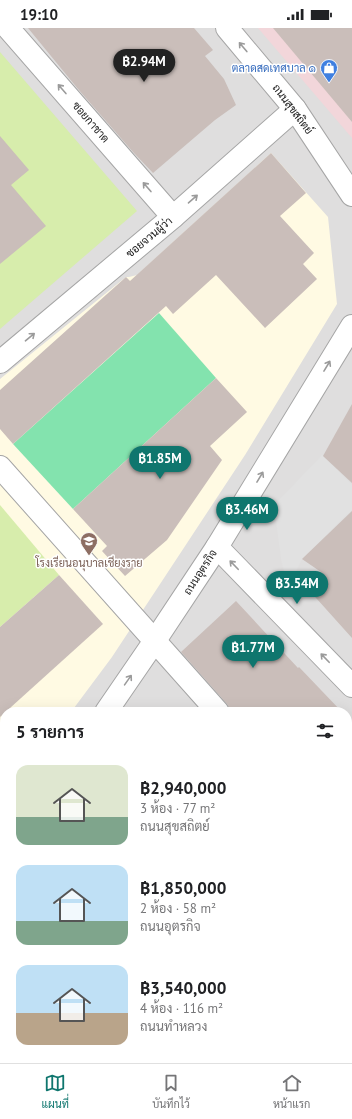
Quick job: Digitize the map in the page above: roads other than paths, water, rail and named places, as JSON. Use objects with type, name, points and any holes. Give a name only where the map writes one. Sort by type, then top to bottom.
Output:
[{"type":"street","name":"ซอยกาชาด","points":[[8,28],[173,217]]},
{"type":"street","name":"ถนนสุขสถิตย์","points":[[227,28],[296,109],[352,195]]},
{"type":"street","name":"ซอยจวนผู้ว่า","points":[[0,362],[173,217],[296,109]]},
{"type":"street","name":"ถนนอุตรกิจ","points":[[109,707],[217,547],[352,326]]},
{"type":"street","points":[[0,466],[154,642],[213,707]]},
{"type":"street","points":[[217,547],[352,686]]},
{"type":"place","name":"ตลาดสดเทศบาล ๑","points":[[329,83]]},
{"type":"place","name":"โรงเรียนอนุบาลเชียงราย","points":[[89,556]]}]
